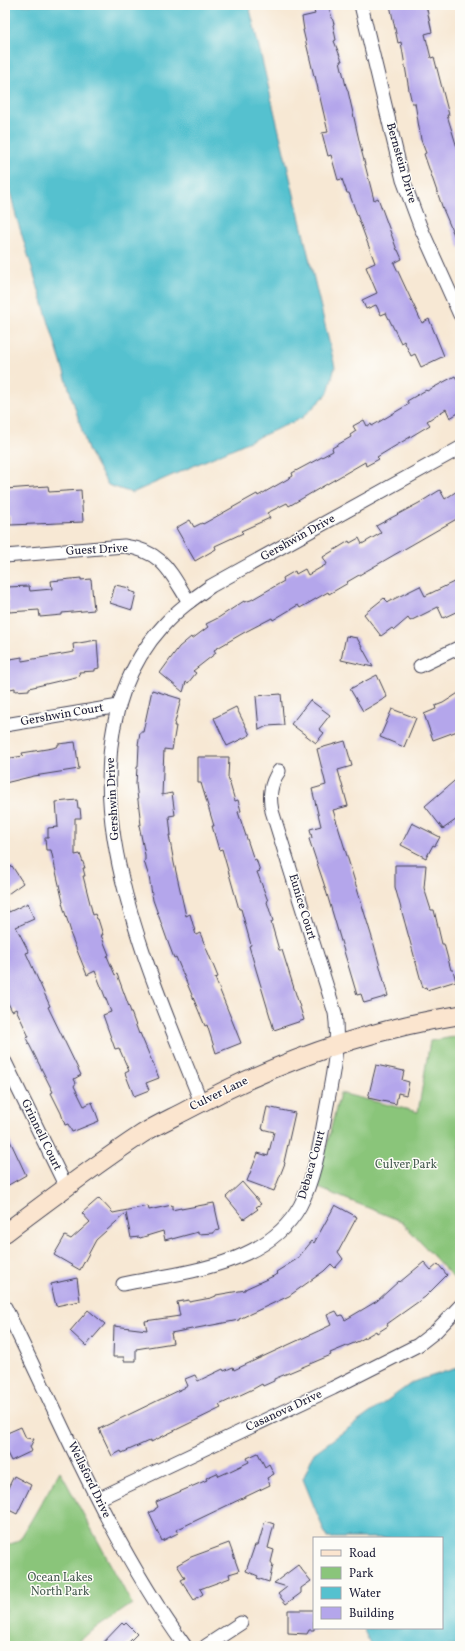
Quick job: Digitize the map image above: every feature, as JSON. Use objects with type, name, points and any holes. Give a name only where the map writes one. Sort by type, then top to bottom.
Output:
[{"type":"street","name":"Bernstein Drive","points":[[362,5],[403,180],[420,226],[460,315]]},
{"type":"street","name":"Gershwin Drive","points":[[201,1102],[138,940],[126,899],[119,865],[112,814],[110,775],[111,748],[119,706],[129,680],[138,661],[153,639],[163,626],[188,602],[211,586],[460,448]]},
{"type":"street","name":"Guest Drive","points":[[5,556],[124,546],[138,548],[150,553],[163,562],[188,602]]},
{"type":"street","points":[[420,666],[460,646]]},
{"type":"street","name":"Gershwin Court","points":[[5,725],[119,706]]},
{"type":"street","name":"Eunice Court","points":[[279,771],[271,788],[270,799],[335,1013],[338,1029],[336,1045]]},
{"type":"street","name":"Culver Lane","points":[[5,1233],[66,1187],[144,1133],[201,1102],[285,1064],[336,1045],[398,1028],[460,1015]]},
{"type":"street","name":"Debaca Court","points":[[123,1284],[204,1267],[242,1256],[275,1237],[288,1223],[304,1197],[316,1160],[323,1129],[336,1045]]},
{"type":"street","name":"Grinnell Court","points":[[5,1062],[66,1187]]},
{"type":"street","name":"Wellsford Drive","points":[[5,1306],[98,1499],[135,1568],[165,1618],[185,1646]]},
{"type":"street","name":"Casanova Drive","points":[[98,1499],[333,1388],[418,1345],[436,1331],[460,1306]]},
{"type":"street","points":[[206,1646],[242,1622]]},
{"type":"green space","name":"Culver Park","points":[[460,1036],[460,1285],[401,1221],[316,1187],[340,1093],[418,1112],[430,1041]]},
{"type":"green space","name":"Ocean Lakes North Park","points":[[60,1471],[132,1604],[79,1640],[74,1646],[5,1646],[5,1546],[19,1541]]},
{"type":"water","points":[[5,5],[249,5],[335,367],[328,393],[302,418],[132,493],[108,485],[88,450],[16,216],[5,170]]},
{"type":"water","points":[[460,1367],[460,1646],[371,1646],[363,1629],[443,1629],[443,1537],[327,1537],[303,1479],[314,1453],[413,1382]]},
{"type":"building","points":[[312,5],[328,5],[334,24],[336,40],[334,41],[342,61],[340,61],[374,200],[378,198],[397,250],[402,259],[394,263],[422,323],[429,319],[444,356],[421,367],[415,354],[411,356],[404,341],[401,343],[386,313],[381,315],[376,305],[366,309],[362,300],[377,293],[366,267],[375,263],[349,193],[347,193],[342,179],[338,180],[331,155],[328,156],[322,133],[328,132],[303,30],[302,17],[315,14]]},
{"type":"building","points":[[390,5],[426,5],[432,32],[425,34],[431,58],[434,57],[449,115],[447,115],[460,157],[460,249],[443,209],[424,154],[426,153],[421,140],[415,103],[412,103],[401,42],[398,43]]},
{"type":"building","points":[[455,376],[460,385],[460,412],[450,418],[446,409],[427,421],[430,425],[377,457],[379,459],[366,466],[365,462],[289,506],[287,503],[267,513],[270,518],[241,531],[243,533],[215,546],[216,549],[195,561],[176,528],[190,520],[194,527],[202,523],[203,524],[257,494],[258,496],[293,476],[292,473],[333,451],[332,448],[351,437],[350,435],[356,431],[353,426],[364,420],[367,426],[371,424],[372,426],[409,404],[407,401]]},
{"type":"building","points":[[48,486],[49,492],[81,490],[83,522],[10,525],[10,516],[5,517],[5,489]]},
{"type":"building","points":[[460,489],[460,517],[347,582],[348,583],[329,594],[328,592],[300,608],[298,605],[273,620],[272,618],[214,650],[216,653],[193,671],[196,673],[188,683],[186,682],[183,692],[160,673],[179,647],[191,637],[192,639],[208,627],[206,624],[244,601],[251,600],[284,581],[283,578],[295,571],[296,574],[305,569],[308,575],[327,564],[323,557],[349,541],[350,543],[359,538],[362,544],[381,533],[376,526],[440,490],[445,499]]},
{"type":"building","points":[[81,578],[81,580],[91,579],[94,610],[40,617],[39,610],[9,612],[7,587],[29,586],[30,591],[52,589],[51,581]]},
{"type":"building","points":[[460,579],[460,610],[443,618],[438,607],[410,621],[408,618],[394,630],[392,628],[381,636],[364,614],[384,598],[388,602],[420,586],[425,596]]},
{"type":"building","points":[[115,585],[130,588],[129,591],[136,593],[132,610],[110,603]]},
{"type":"building","points":[[346,636],[357,638],[373,667],[341,660]]},
{"type":"building","points":[[97,640],[99,668],[95,669],[95,671],[79,672],[80,676],[29,688],[29,690],[15,691],[15,688],[5,690],[5,660],[22,657],[22,661],[74,652],[73,644]]},
{"type":"building","points":[[377,675],[387,697],[363,711],[350,689]]},
{"type":"building","points":[[152,690],[181,699],[174,726],[176,726],[172,750],[164,749],[162,795],[172,793],[175,815],[169,816],[171,835],[169,835],[186,916],[190,914],[196,935],[200,933],[218,977],[215,978],[241,1043],[216,1053],[207,1025],[205,1026],[176,957],[174,958],[169,945],[153,900],[149,877],[144,861],[145,855],[139,825],[141,825],[136,784],[140,732],[143,732]]},
{"type":"building","points":[[460,692],[460,730],[433,740],[424,714],[436,709],[435,706],[443,703]]},
{"type":"building","points":[[281,694],[284,725],[267,726],[259,730],[256,696]]},
{"type":"building","points":[[310,700],[330,715],[319,729],[324,733],[316,743],[291,724]]},
{"type":"building","points":[[236,707],[250,735],[227,746],[214,718]]},
{"type":"building","points":[[392,709],[416,718],[404,747],[380,737]]},
{"type":"building","points":[[345,741],[352,766],[338,770],[348,806],[333,810],[373,941],[388,996],[364,1003],[361,994],[357,995],[309,839],[312,838],[310,829],[321,826],[312,789],[326,785],[317,749]]},
{"type":"building","points":[[75,742],[79,769],[34,776],[5,783],[5,759],[23,756],[22,753],[53,748],[58,746],[58,744]]},
{"type":"building","points":[[198,757],[229,757],[228,777],[235,801],[238,800],[241,811],[238,812],[254,860],[256,859],[260,871],[257,872],[268,901],[267,902],[273,921],[271,922],[279,950],[282,950],[304,1020],[274,1030],[249,946],[251,945],[241,909],[239,909],[222,849],[219,850],[212,826],[214,826],[201,783],[198,783]]},
{"type":"building","points":[[460,776],[460,817],[443,829],[425,806]]},
{"type":"building","points":[[77,800],[81,818],[75,818],[75,855],[80,854],[85,868],[83,868],[85,876],[83,876],[93,915],[95,914],[98,919],[103,935],[101,935],[109,955],[107,956],[115,975],[117,974],[139,1034],[140,1033],[159,1078],[146,1083],[149,1090],[134,1096],[125,1073],[129,1071],[119,1048],[115,1049],[103,1015],[111,1012],[95,971],[87,975],[70,933],[51,850],[46,850],[45,838],[48,838],[48,828],[58,827],[56,802]]},
{"type":"building","points":[[412,823],[440,837],[435,846],[433,845],[426,858],[401,845]]},
{"type":"building","points":[[395,865],[426,865],[424,888],[431,910],[434,910],[442,944],[444,944],[451,970],[453,970],[456,981],[427,990],[426,987],[423,988],[395,887]]},
{"type":"building","points":[[12,866],[23,883],[5,896],[5,871]]},
{"type":"building","points":[[5,903],[9,912],[28,903],[34,919],[16,927],[29,952],[26,953],[50,1006],[48,1007],[81,1075],[74,1079],[76,1083],[74,1086],[84,1106],[92,1102],[99,1121],[72,1132],[68,1124],[65,1125],[51,1093],[53,1092],[26,1038],[29,1037],[16,1009],[12,1011],[5,997]]},
{"type":"building","points":[[376,1065],[404,1071],[402,1080],[409,1082],[406,1095],[398,1093],[396,1104],[368,1098]]},
{"type":"building","points":[[267,1107],[295,1113],[285,1163],[274,1191],[247,1181],[258,1153],[268,1156],[274,1132],[262,1129]]},
{"type":"building","points":[[5,1130],[26,1175],[5,1187]]},
{"type":"building","points":[[242,1182],[261,1204],[256,1207],[258,1209],[244,1219],[226,1197]]},
{"type":"building","points":[[99,1198],[113,1213],[148,1206],[149,1210],[172,1205],[172,1210],[214,1203],[220,1230],[214,1231],[214,1233],[198,1234],[198,1232],[165,1240],[163,1231],[140,1238],[131,1238],[126,1213],[96,1240],[80,1270],[54,1255],[65,1236],[71,1239],[90,1222],[82,1213]]},
{"type":"building","points":[[335,1205],[357,1217],[338,1252],[343,1259],[335,1268],[331,1264],[324,1271],[289,1296],[239,1320],[171,1333],[173,1343],[136,1349],[136,1361],[124,1361],[124,1357],[113,1357],[114,1326],[147,1330],[145,1321],[180,1316],[177,1302],[189,1300],[189,1302],[245,1290],[278,1274],[276,1272],[297,1259],[312,1241],[314,1243]]},
{"type":"building","points":[[424,1262],[431,1270],[438,1264],[447,1275],[425,1297],[377,1333],[376,1331],[359,1341],[330,1353],[331,1355],[274,1379],[274,1381],[263,1386],[262,1384],[219,1405],[221,1408],[151,1442],[151,1440],[122,1453],[121,1451],[112,1456],[99,1429],[188,1386],[185,1379],[195,1375],[198,1381],[223,1369],[224,1371],[233,1367],[234,1370],[327,1327],[331,1325],[327,1315],[336,1311],[339,1316],[342,1315],[345,1320],[377,1301],[399,1281],[400,1282]]},
{"type":"building","points":[[77,1278],[80,1301],[56,1306],[51,1284]]},
{"type":"building","points":[[88,1310],[105,1324],[86,1346],[70,1331]]},
{"type":"building","points":[[21,1427],[26,1438],[34,1439],[30,1447],[32,1451],[11,1461],[5,1449],[5,1434]]},
{"type":"building","points":[[258,1453],[265,1467],[269,1464],[274,1474],[267,1478],[270,1485],[176,1530],[178,1533],[162,1541],[149,1513],[158,1507],[156,1502],[207,1480],[206,1478],[217,1473],[219,1476],[249,1462],[247,1458]]},
{"type":"building","points":[[14,1476],[31,1485],[17,1514],[5,1508],[5,1489],[8,1488]]},
{"type":"building","points":[[265,1521],[274,1524],[268,1548],[274,1550],[271,1562],[273,1565],[269,1582],[257,1578],[258,1576],[246,1571],[255,1545],[258,1545]]},
{"type":"building","points":[[229,1543],[239,1571],[229,1574],[230,1578],[200,1589],[203,1594],[194,1600],[181,1580],[185,1578],[177,1565],[191,1557]]},
{"type":"building","points":[[298,1565],[311,1581],[301,1588],[301,1593],[286,1604],[278,1594],[287,1587],[274,1583]]},
{"type":"building","points":[[288,1610],[313,1610],[314,1630],[309,1630],[307,1634],[288,1633]]},
{"type":"building","points":[[122,1623],[124,1625],[126,1623],[137,1634],[125,1646],[100,1646]]}]
